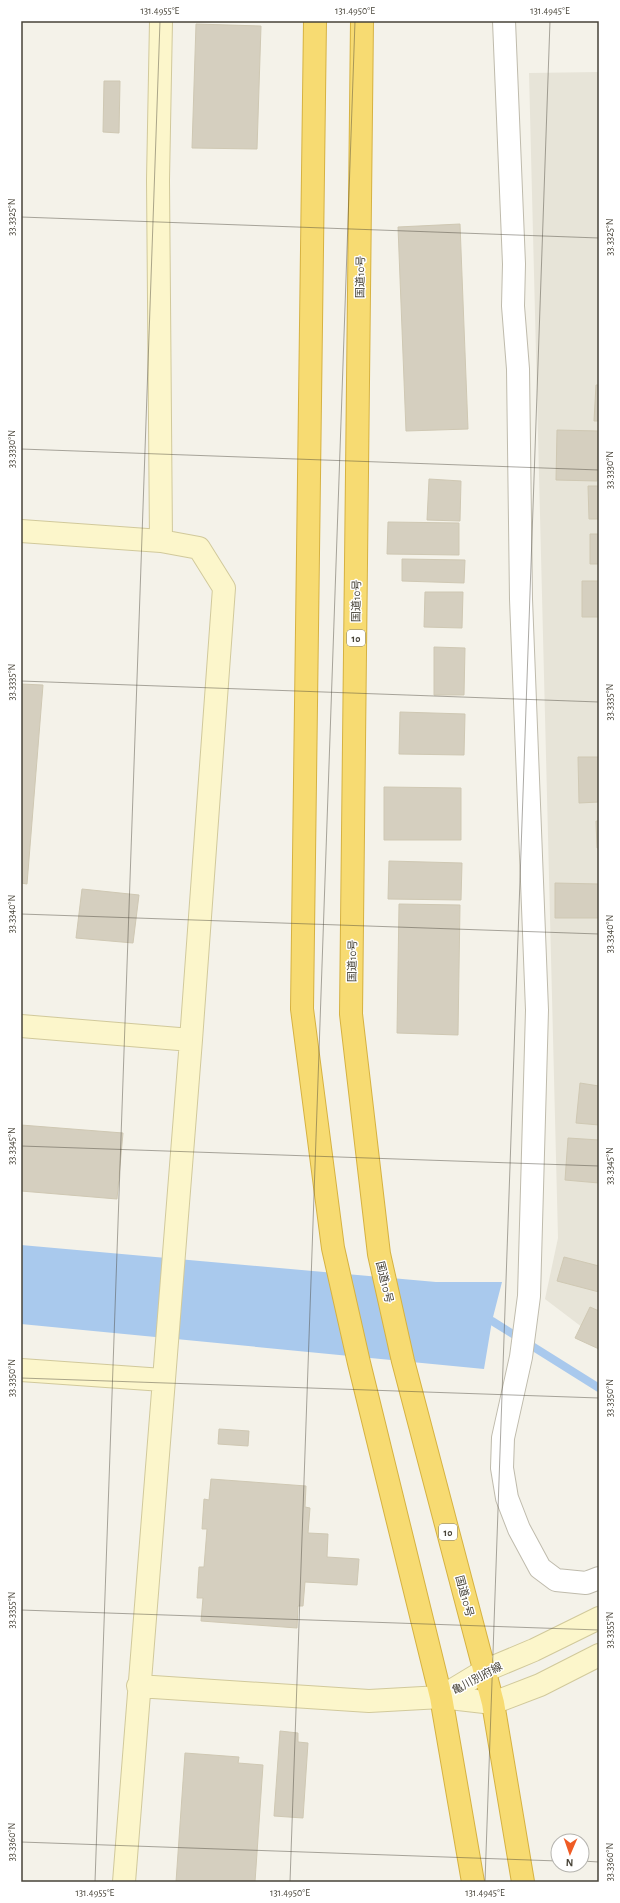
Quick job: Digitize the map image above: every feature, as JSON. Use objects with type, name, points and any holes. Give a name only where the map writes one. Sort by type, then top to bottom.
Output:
[{"type":"highway","points":[[315,21],[302,1009],[333,1248],[359,1364],[441,1697],[473,1882]]},
{"type":"highway","name":"国道10号","points":[[362,21],[352,1014],[379,1254],[403,1361],[493,1703],[523,1882]]},
{"type":"street","points":[[161,21],[158,180],[161,541]]},
{"type":"street","points":[[504,21],[514,264],[513,306],[518,369],[521,599],[537,1010],[529,1296],[521,1357],[503,1438],[502,1468],[507,1498],[519,1529],[540,1568],[556,1580],[586,1583],[599,1578]]},
{"type":"street","points":[[21,531],[161,541],[199,548],[224,588],[191,1040],[138,1686],[124,1882]]},
{"type":"street","points":[[21,1026],[191,1040]]},
{"type":"street","points":[[21,1370],[164,1374]]},
{"type":"street","name":"亀川別府線","points":[[441,1697],[484,1671],[534,1650],[599,1618]]},
{"type":"street","name":"亀川別府線","points":[[441,1697],[493,1703],[540,1684],[599,1655]]},
{"type":"street","points":[[138,1686],[369,1701],[441,1697]]},
{"type":"shaded area","points":[[599,72],[599,1340],[545,1299],[558,1238],[529,73]]},
{"type":"water","points":[[21,1245],[436,1282],[502,1282],[492,1321],[484,1369],[21,1324]]},
{"type":"building","points":[[196,24],[261,26],[257,149],[192,148]]},
{"type":"building","points":[[104,81],[120,81],[119,133],[103,132]]},
{"type":"building","points":[[460,224],[468,429],[406,431],[398,227]]},
{"type":"building","points":[[596,385],[599,385],[599,421],[594,421]]},
{"type":"building","points":[[557,430],[598,431],[597,481],[556,480]]},
{"type":"building","points":[[429,479],[461,481],[460,521],[427,520]]},
{"type":"building","points":[[588,486],[599,486],[599,519],[589,519]]},
{"type":"building","points":[[388,522],[459,523],[459,555],[387,554]]},
{"type":"building","points":[[590,534],[599,534],[599,564],[590,564]]},
{"type":"building","points":[[402,559],[465,560],[464,583],[402,581]]},
{"type":"building","points":[[582,581],[599,581],[599,617],[582,617]]},
{"type":"building","points":[[425,592],[463,592],[462,628],[424,627]]},
{"type":"building","points":[[434,647],[465,648],[464,695],[434,695]]},
{"type":"building","points":[[21,684],[43,685],[27,884],[21,883]]},
{"type":"building","points":[[400,712],[465,714],[464,755],[399,754]]},
{"type":"building","points":[[578,757],[599,757],[599,802],[579,803]]},
{"type":"building","points":[[384,787],[461,788],[461,840],[384,840]]},
{"type":"building","points":[[596,821],[599,821],[599,848],[597,848]]},
{"type":"building","points":[[389,861],[462,863],[461,900],[388,899]]},
{"type":"building","points":[[555,883],[599,884],[599,918],[555,918]]},
{"type":"building","points":[[82,889],[139,895],[133,943],[76,938]]},
{"type":"building","points":[[399,904],[460,905],[458,1035],[397,1033]]},
{"type":"building","points":[[580,1083],[599,1086],[599,1125],[576,1123]]},
{"type":"building","points":[[21,1125],[123,1133],[117,1199],[21,1191]]},
{"type":"building","points":[[568,1138],[599,1140],[599,1183],[565,1180]]},
{"type":"building","points":[[564,1257],[599,1266],[599,1292],[557,1281]]},
{"type":"building","points":[[590,1307],[599,1311],[599,1349],[575,1338]]},
{"type":"building","points":[[219,1429],[249,1431],[248,1446],[218,1444]]},
{"type":"building","points":[[211,1479],[306,1486],[305,1507],[310,1508],[308,1533],[328,1534],[327,1557],[359,1559],[357,1585],[305,1582],[303,1606],[298,1606],[297,1628],[201,1621],[203,1598],[197,1598],[199,1567],[204,1567],[207,1529],[202,1529],[204,1499],[209,1500]]},
{"type":"building","points":[[280,1731],[298,1733],[298,1742],[308,1743],[303,1818],[274,1816]]},
{"type":"building","points":[[185,1753],[239,1757],[238,1763],[263,1765],[255,1882],[176,1882]]},
{"type":"waterway","points":[[492,1321],[599,1388]]}]
